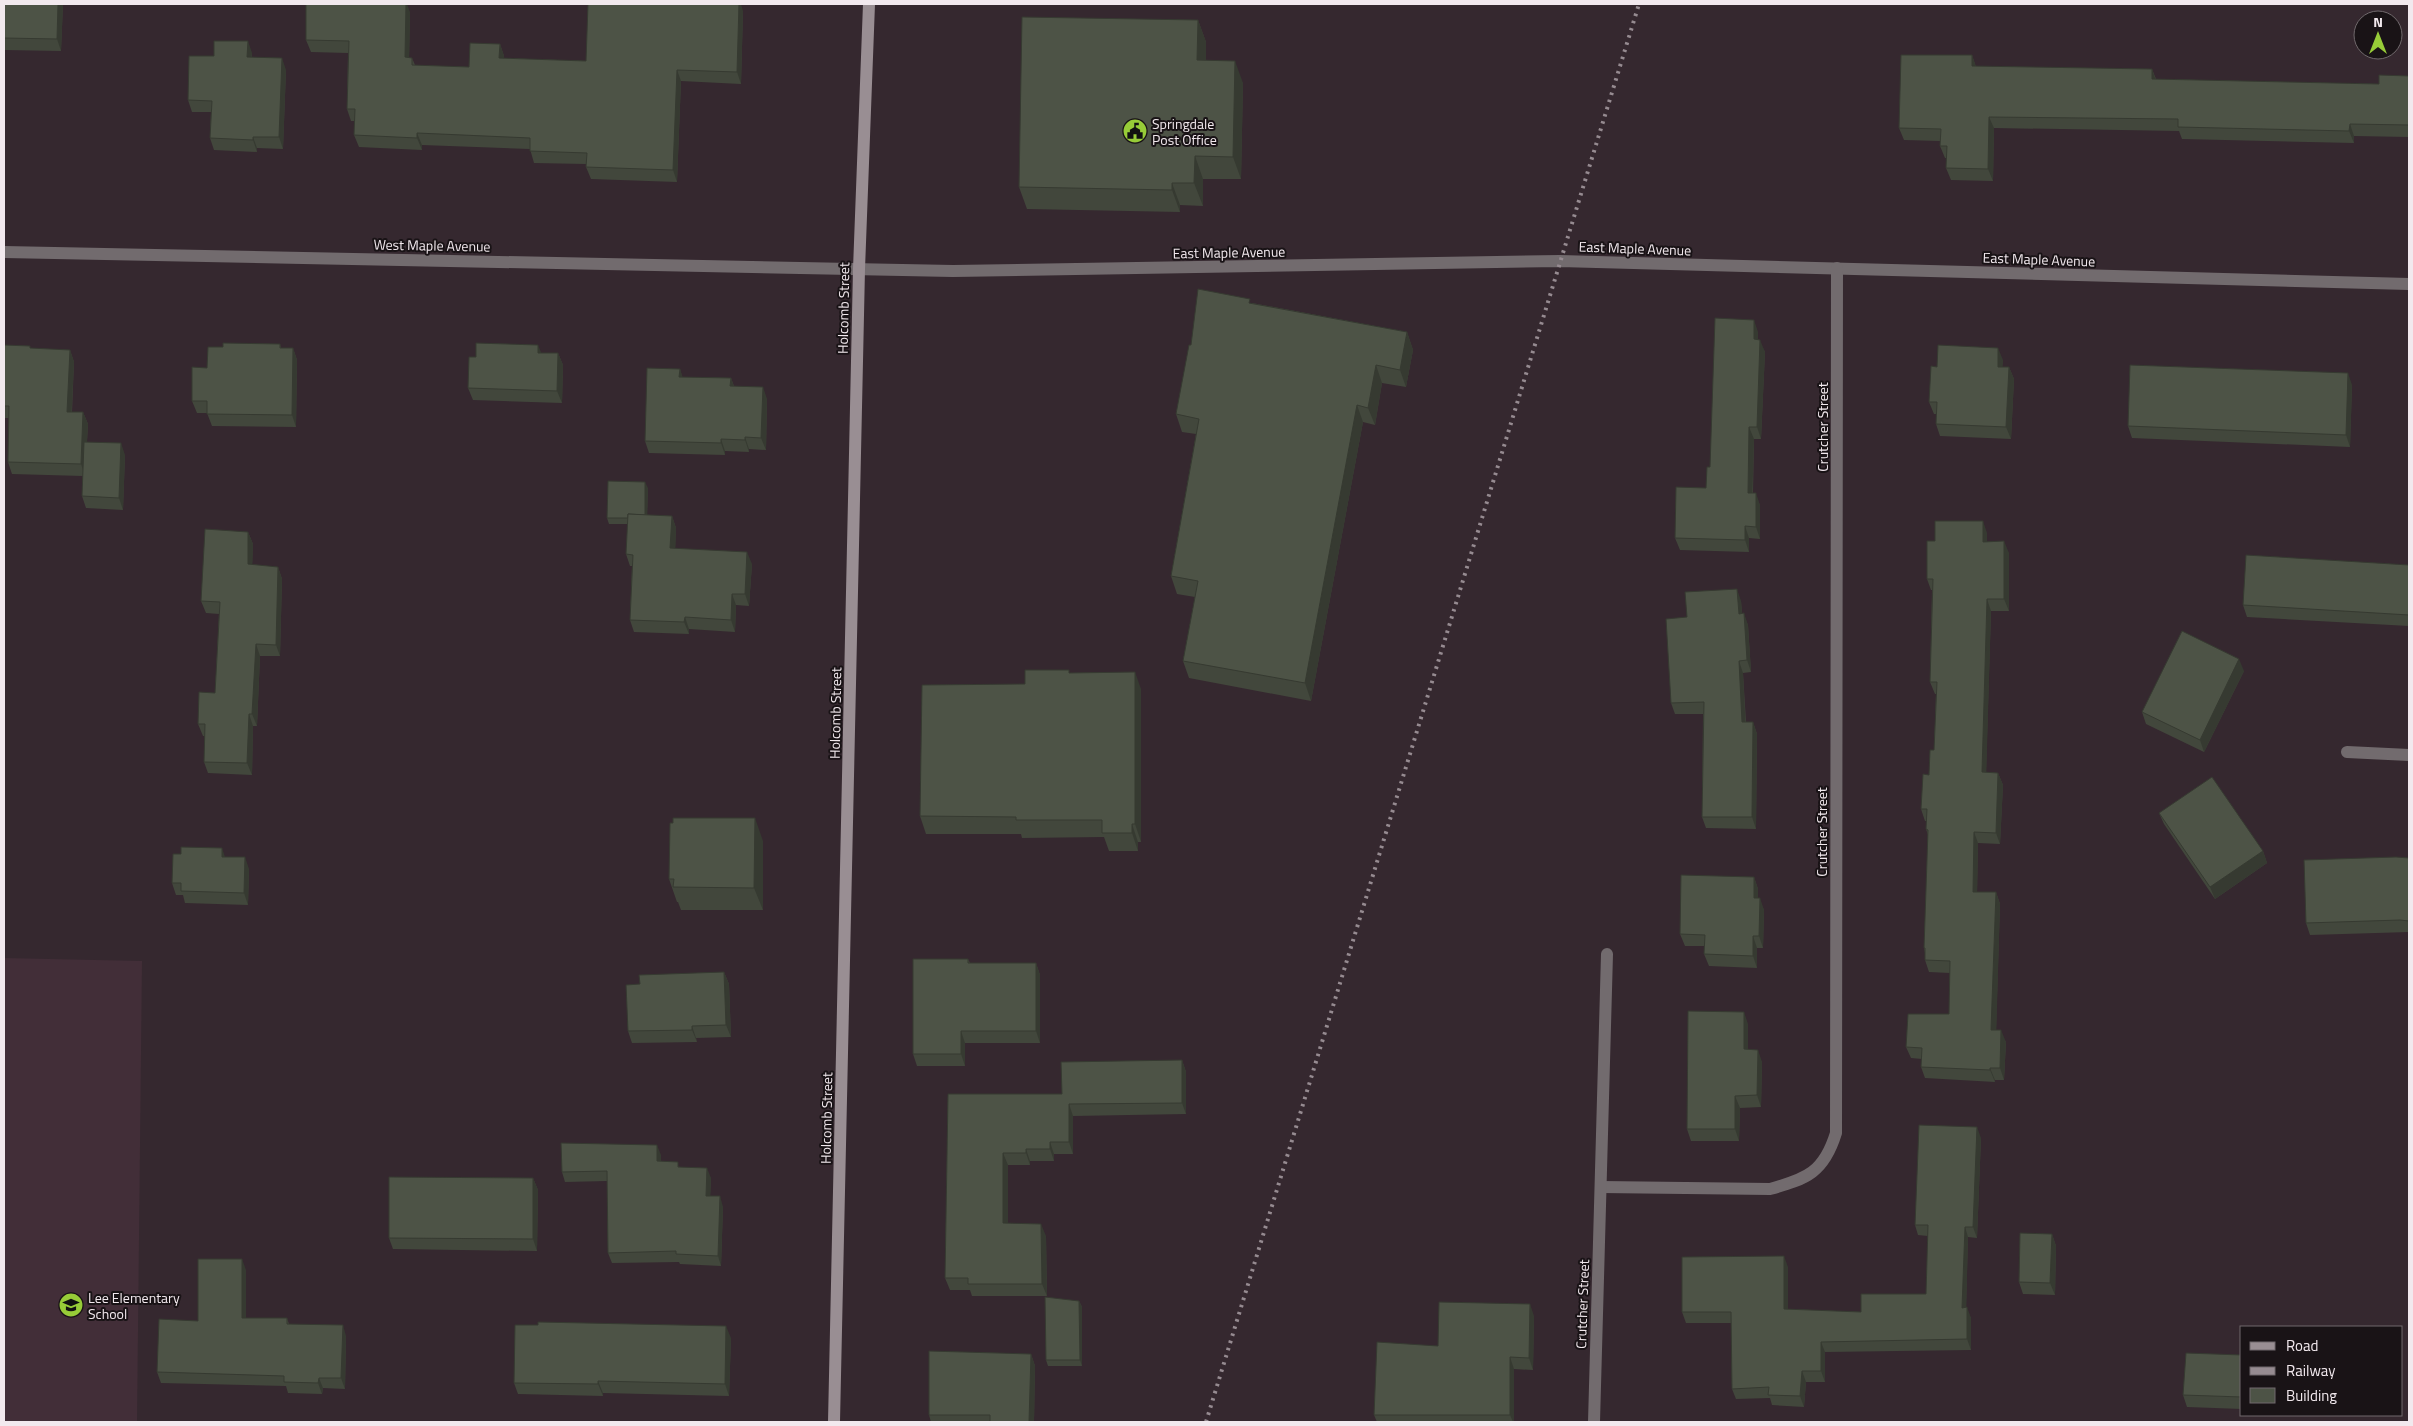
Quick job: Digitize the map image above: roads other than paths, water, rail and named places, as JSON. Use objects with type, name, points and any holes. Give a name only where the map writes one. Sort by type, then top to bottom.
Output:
[{"type":"street","name":"Holcomb Street","points":[[834,1422],[859,269],[869,4]]},
{"type":"street","name":"West Maple Avenue","points":[[4,252],[859,269]]},
{"type":"street","name":"East Maple Avenue","points":[[859,269],[1021,270],[1560,261],[2409,284]]},
{"type":"street","name":"Crutcher Street","points":[[1600,1187],[1770,1188],[1794,1182],[1814,1171],[1830,1154],[1836,1133],[1837,268]]},
{"type":"street","points":[[2347,752],[2409,755]]},
{"type":"street","name":"Crutcher Street","points":[[1594,1422],[1607,954]]},
{"type":"railway","points":[[1206,1422],[1639,4]]},
{"type":"place","name":"Springdale Post Office","points":[[1135,131]]},
{"type":"place","name":"Lee Elementary School","points":[[71,1305]]}]
